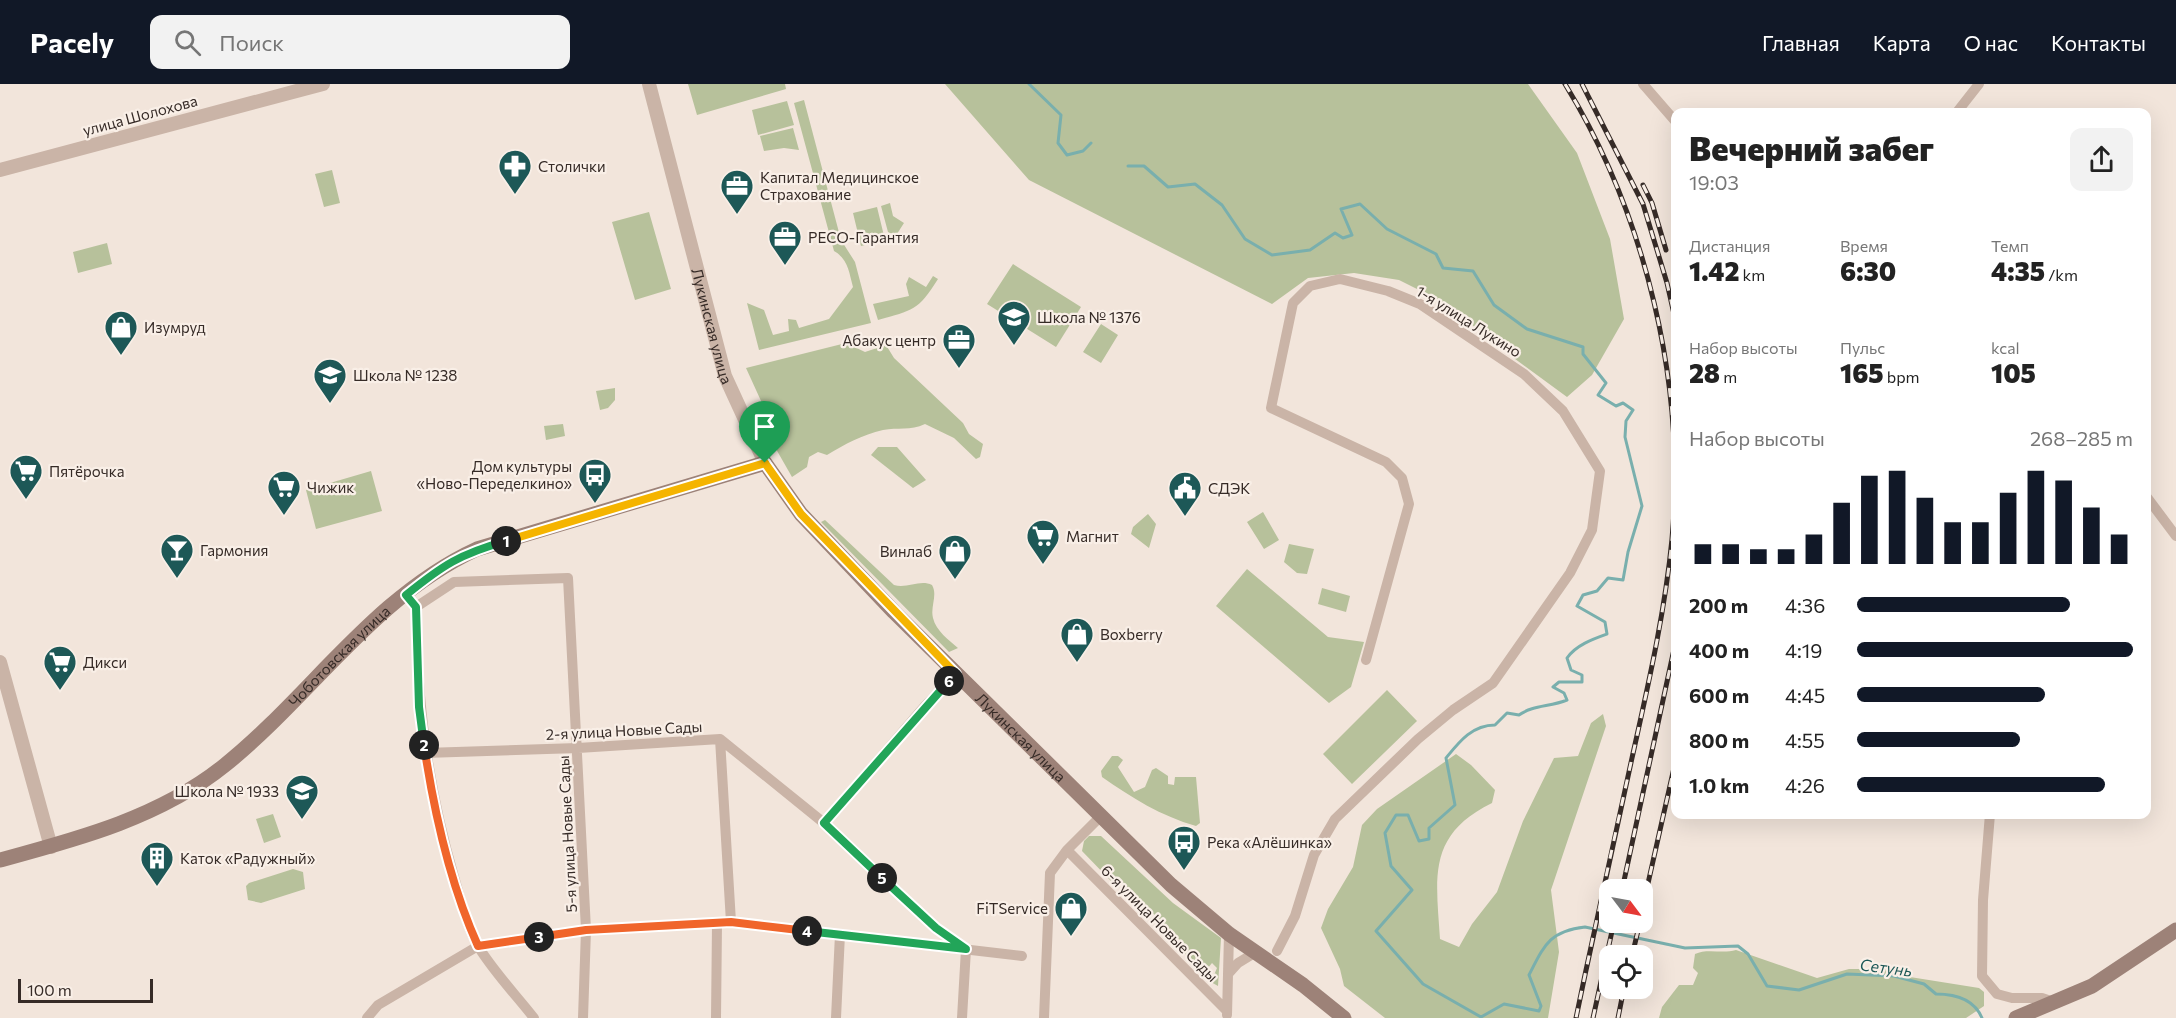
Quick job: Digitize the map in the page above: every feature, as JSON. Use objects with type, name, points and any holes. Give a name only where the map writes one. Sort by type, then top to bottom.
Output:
[{"type":"main road","name":"Чоботовская улица","points":[[0,860],[51,847],[140,815],[184,793],[224,766],[272,723],[346,645],[443,565],[477,549],[765,463]]},
{"type":"main road","name":"Лукинская улица","points":[[765,463],[801,514],[956,674],[1100,817],[1171,885],[1229,934],[1303,985],[1344,1018]]},
{"type":"main road","points":[[2018,1017],[2057,1003],[2112,974],[2176,930]]},
{"type":"street","name":"улица Шолохова","points":[[0,170],[322,84]]},
{"type":"street","name":"Лукинская улица","points":[[649,84],[725,376],[751,438],[765,463]]},
{"type":"street","points":[[1643,84],[1671,116]]},
{"type":"street","points":[[1960,108],[1979,84]]},
{"type":"street","name":"1-я улица Лукино","points":[[1277,951],[1295,916],[1314,855],[1335,819],[1453,710],[1493,683],[1570,573],[1592,530],[1600,471],[1563,411],[1524,374],[1420,304],[1388,291],[1340,279],[1328,280],[1310,286],[1293,303],[1271,408],[1386,462],[1402,478],[1408,504],[1366,660]]},
{"type":"street","points":[[2151,503],[2176,536]]},
{"type":"street","name":"5-я улица Новые Сады","points":[[416,607],[454,582],[568,578],[586,930],[583,1018]]},
{"type":"street","points":[[406,595],[416,607],[419,707],[425,753],[442,834],[467,921],[478,946],[534,1018]]},
{"type":"street","points":[[0,662],[51,847]]},
{"type":"street","points":[[824,823],[924,707],[956,674]]},
{"type":"street","points":[[720,739],[731,922]]},
{"type":"street","name":"2-я улица Новые Сады","points":[[425,753],[578,748],[720,739],[824,823],[936,928],[966,949]]},
{"type":"street","points":[[1044,1018],[1050,873],[1067,850],[1100,817]]},
{"type":"street","points":[[1990,819],[1983,900],[1982,976],[1997,994],[2012,998],[2042,998],[2057,1003]]},
{"type":"street","name":"6-я улица Новые Сады","points":[[1067,850],[1227,1015]]},
{"type":"street","points":[[367,1018],[378,1005],[478,946],[586,930],[731,922],[1022,956]]},
{"type":"street","points":[[716,1018],[717,924]]},
{"type":"street","points":[[836,1018],[840,934]]},
{"type":"street","points":[[1227,1015],[1229,934]]},
{"type":"street","points":[[962,1018],[966,949]]},
{"type":"street","points":[[1229,974],[1238,963],[1256,952]]},
{"type":"green space","points":[[688,84],[785,84],[786,89],[697,115]]},
{"type":"green space","points":[[945,84],[1528,84],[1577,153],[1610,239],[1624,319],[1592,375],[1567,397],[1492,342],[1449,305],[1399,280],[1354,273],[1308,278],[1272,304],[1029,180]]},
{"type":"green space","points":[[804,100],[841,240],[855,262],[871,323],[759,350],[747,303],[764,310],[773,335],[789,331],[788,319],[796,320],[799,328],[829,319],[853,287],[845,262],[834,251],[794,103]]},
{"type":"green space","points":[[787,101],[794,125],[758,135],[752,110]]},
{"type":"green space","points":[[793,128],[799,150],[784,148],[764,151],[760,136]]},
{"type":"green space","points":[[332,170],[340,203],[324,207],[315,174]]},
{"type":"green space","points":[[890,203],[893,216],[904,223],[895,237],[888,232],[881,206]]},
{"type":"green space","points":[[877,207],[885,240],[861,246],[853,213]]},
{"type":"green space","points":[[649,212],[671,289],[635,300],[612,222]]},
{"type":"green space","points":[[107,243],[112,264],[78,273],[73,252]]},
{"type":"green space","points":[[1013,264],[1081,307],[1056,347],[987,304]]},
{"type":"green space","points":[[933,276],[938,279],[925,298],[914,308],[878,320],[873,304],[909,296],[906,284],[909,277],[926,287]]},
{"type":"green space","points":[[1101,324],[1118,335],[1101,363],[1083,352]]},
{"type":"green space","points":[[846,343],[865,352],[886,345],[894,358],[963,423],[969,434],[983,444],[980,457],[976,459],[954,438],[925,424],[875,432],[854,440],[827,455],[818,452],[809,457],[807,467],[792,477],[764,428],[766,412],[746,368]]},
{"type":"green space","points":[[615,388],[615,400],[608,408],[600,410],[596,391]]},
{"type":"green space","points":[[563,424],[565,436],[546,440],[544,426]]},
{"type":"green space","points":[[878,447],[897,447],[926,480],[913,488],[871,455]]},
{"type":"green space","points":[[371,471],[382,511],[316,529],[306,490]]},
{"type":"green space","points":[[1263,512],[1279,540],[1264,549],[1247,522]]},
{"type":"green space","points":[[1148,514],[1156,524],[1149,548],[1131,534],[1133,527]]},
{"type":"green space","points":[[825,520],[894,585],[927,583],[932,585],[934,593],[932,614],[935,623],[943,635],[958,648],[949,652],[821,522]]},
{"type":"green space","points":[[1289,544],[1314,549],[1307,574],[1297,573],[1284,562]]},
{"type":"green space","points":[[1247,569],[1328,637],[1364,642],[1351,687],[1329,703],[1216,606]]},
{"type":"green space","points":[[1322,588],[1350,596],[1346,612],[1318,604]]},
{"type":"green space","points":[[1387,690],[1417,721],[1352,784],[1323,754]]},
{"type":"green space","points":[[1603,714],[1606,726],[1551,890],[1559,952],[1548,1018],[1385,1018],[1344,986],[1340,969],[1321,928],[1328,909],[1353,867],[1362,825],[1377,809],[1456,754],[1471,765],[1495,790],[1492,803],[1471,815],[1456,829],[1446,844],[1440,860],[1437,896],[1440,939],[1459,947],[1472,924],[1497,892],[1523,821],[1554,758],[1578,756],[1591,723]]},
{"type":"green space","points":[[1112,756],[1118,756],[1123,760],[1118,767],[1134,792],[1145,787],[1152,770],[1156,768],[1168,776],[1168,784],[1174,785],[1175,777],[1196,777],[1200,823],[1196,826],[1159,812],[1102,777],[1101,771]]},
{"type":"green space","points":[[273,814],[281,837],[264,843],[256,819]]},
{"type":"green space","points":[[1089,836],[1101,836],[1173,903],[1221,938],[1218,986],[1211,982],[1217,968],[1212,963],[1203,974],[1180,948],[1183,943],[1116,877],[1111,881],[1082,851],[1084,841]]},
{"type":"green space","points":[[293,869],[303,872],[305,889],[261,903],[248,900],[246,886],[249,883]]},
{"type":"green space","points":[[1736,950],[1817,978],[1849,969],[1890,969],[1910,977],[1979,988],[1984,992],[1984,1006],[1966,1018],[1659,1018],[1662,1007],[1679,985],[1693,985],[1698,973],[1693,968],[1695,954],[1704,951]]},
{"type":"waterway","points":[[1029,84],[1061,115],[1058,143],[1067,155],[1083,151],[1091,143]]},
{"type":"waterway","points":[[1128,166],[1144,166],[1168,187],[1195,184],[1222,205],[1245,239],[1272,255],[1310,250],[1335,233],[1343,238],[1352,235],[1341,209],[1360,204],[1387,229],[1436,254],[1443,268],[1473,271],[1494,305],[1527,329],[1583,347],[1583,354],[1606,383],[1598,395],[1616,406],[1623,403],[1633,410],[1626,421],[1625,437],[1642,506],[1628,552],[1623,580],[1608,578],[1597,591],[1583,595],[1577,606],[1605,622],[1607,634],[1580,646],[1567,658],[1571,670],[1582,675],[1582,682],[1559,682],[1553,687],[1564,693],[1567,700],[1530,709],[1519,715],[1507,713],[1495,725],[1479,728],[1461,741],[1446,758],[1455,805],[1429,828],[1429,839],[1419,841],[1408,815],[1396,815],[1385,833],[1391,866],[1412,890],[1376,931],[1423,984],[1481,1017]]},
{"type":"waterway","name":"Сетунь","points":[[1481,1017],[1504,1004],[1539,1011],[1541,1006],[1529,975],[1539,956],[1555,936],[1585,927],[1685,948],[1738,946],[1748,954],[1767,986],[1799,990],[1847,974],[1894,976],[1924,984],[1936,994],[1963,999],[1974,1006],[1982,1018]]},
{"type":"railway","points":[[1565,84],[1593,135],[1618,189],[1638,245],[1654,303],[1666,362],[1671,404]]},
{"type":"railway","points":[[1582,84],[1643,204],[1671,301]]},
{"type":"railway","points":[[1643,185],[1652,203],[1666,250]]},
{"type":"railway","points":[[1576,1018],[1644,704],[1671,548]]},
{"type":"railway","points":[[1624,879],[1671,663]]},
{"type":"railway","points":[[1649,879],[1671,781]]},
{"type":"railway","points":[[1593,1018],[1612,933]]},
{"type":"railway","points":[[1635,945],[1637,933]]},
{"type":"railway","points":[[1618,1018],[1622,999]]},
{"type":"place","name":"Столички","points":[[515,195]]},
{"type":"place","name":"Капитал Медицинское Страхование","points":[[737,215]]},
{"type":"place","name":"РЕСО-Гарантия","points":[[785,266]]},
{"type":"place","name":"Школа № 1376","points":[[1014,346]]},
{"type":"place","name":"Изумруд","points":[[121,356]]},
{"type":"place","name":"Абакус центр","points":[[959,369]]},
{"type":"place","name":"Школа № 1238","points":[[330,404]]},
{"type":"place","name":"Пятёрочка","points":[[26,500]]},
{"type":"place","name":"Дом культуры «Ново-Переделкино»","points":[[595,504]]},
{"type":"place","name":"Чижик","points":[[284,516]]},
{"type":"place","name":"СДЭК","points":[[1185,517]]},
{"type":"place","name":"Магнит","points":[[1043,565]]},
{"type":"place","name":"Гармония","points":[[177,579]]},
{"type":"place","name":"Винлаб","points":[[955,580]]},
{"type":"place","name":"Boxberry","points":[[1077,663]]},
{"type":"place","name":"Дикси","points":[[60,691]]},
{"type":"place","name":"Школа № 1933","points":[[302,820]]},
{"type":"place","name":"Река «Алёшинка»","points":[[1184,871]]},
{"type":"place","name":"Каток «Радужный»","points":[[157,887]]},
{"type":"place","name":"FiTService","points":[[1071,937]]},
{"type":"route","points":[[765,463],[801,514],[956,674],[924,707],[824,823],[936,928],[966,949],[731,922],[586,930],[478,946],[467,921],[442,834],[425,753],[419,707],[416,607],[406,595],[443,565],[477,549],[765,463]]}]
